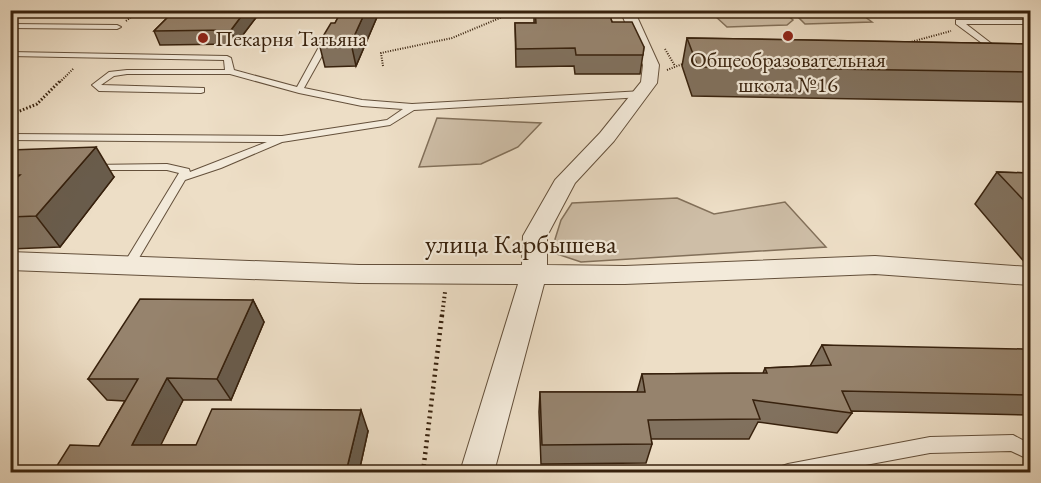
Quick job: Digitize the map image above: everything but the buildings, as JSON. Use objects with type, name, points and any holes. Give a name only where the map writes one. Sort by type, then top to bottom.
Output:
[{"type":"street","points":[[477,472],[534,273],[535,236],[566,180],[607,137],[646,86],[651,65],[627,10]]},
{"type":"street","name":"улица Карбышева","points":[[10,261],[358,274],[534,273],[625,276],[875,265],[1030,276]]},
{"type":"lane","points":[[1009,57],[999,54],[958,22],[1030,22]]},
{"type":"lane","points":[[10,26],[117,27]]},
{"type":"lane","points":[[298,90],[333,30]]},
{"type":"lane","points":[[10,54],[227,58],[230,72]]},
{"type":"lane","points":[[201,90],[99,88],[96,85],[112,74],[127,72],[230,72],[298,90],[362,103],[412,107],[646,86]]},
{"type":"lane","points":[[10,137],[282,140],[390,122],[412,107]]},
{"type":"lane","points":[[184,177],[282,140]]},
{"type":"lane","points":[[78,167],[167,167],[185,171],[184,177],[129,266]]},
{"type":"lane","points":[[788,472],[930,445],[1013,443],[1030,452]]},
{"type":"path","points":[[383,66],[381,53],[417,48],[495,23],[519,10]]},
{"type":"path","points":[[905,43],[930,34],[966,27]]},
{"type":"path","points":[[10,115],[37,104],[86,55]]},
{"type":"path","points":[[646,86],[691,61]]},
{"type":"path","points":[[423,472],[447,274]]},
{"type":"shaded area","points":[[792,11],[857,11],[872,22],[805,24]]},
{"type":"shaded area","points":[[776,13],[787,15],[793,20],[787,25],[727,27],[715,16]]},
{"type":"shaded area","points":[[437,118],[541,123],[518,147],[481,164],[419,167]]},
{"type":"shaded area","points":[[677,198],[714,214],[785,202],[826,247],[581,262],[551,252],[561,220],[572,203]]},
{"type":"place","name":"Общеобразовательная школа №16","points":[[788,36]]},
{"type":"place","name":"Пекарня Татьяна","points":[[203,38]]}]
